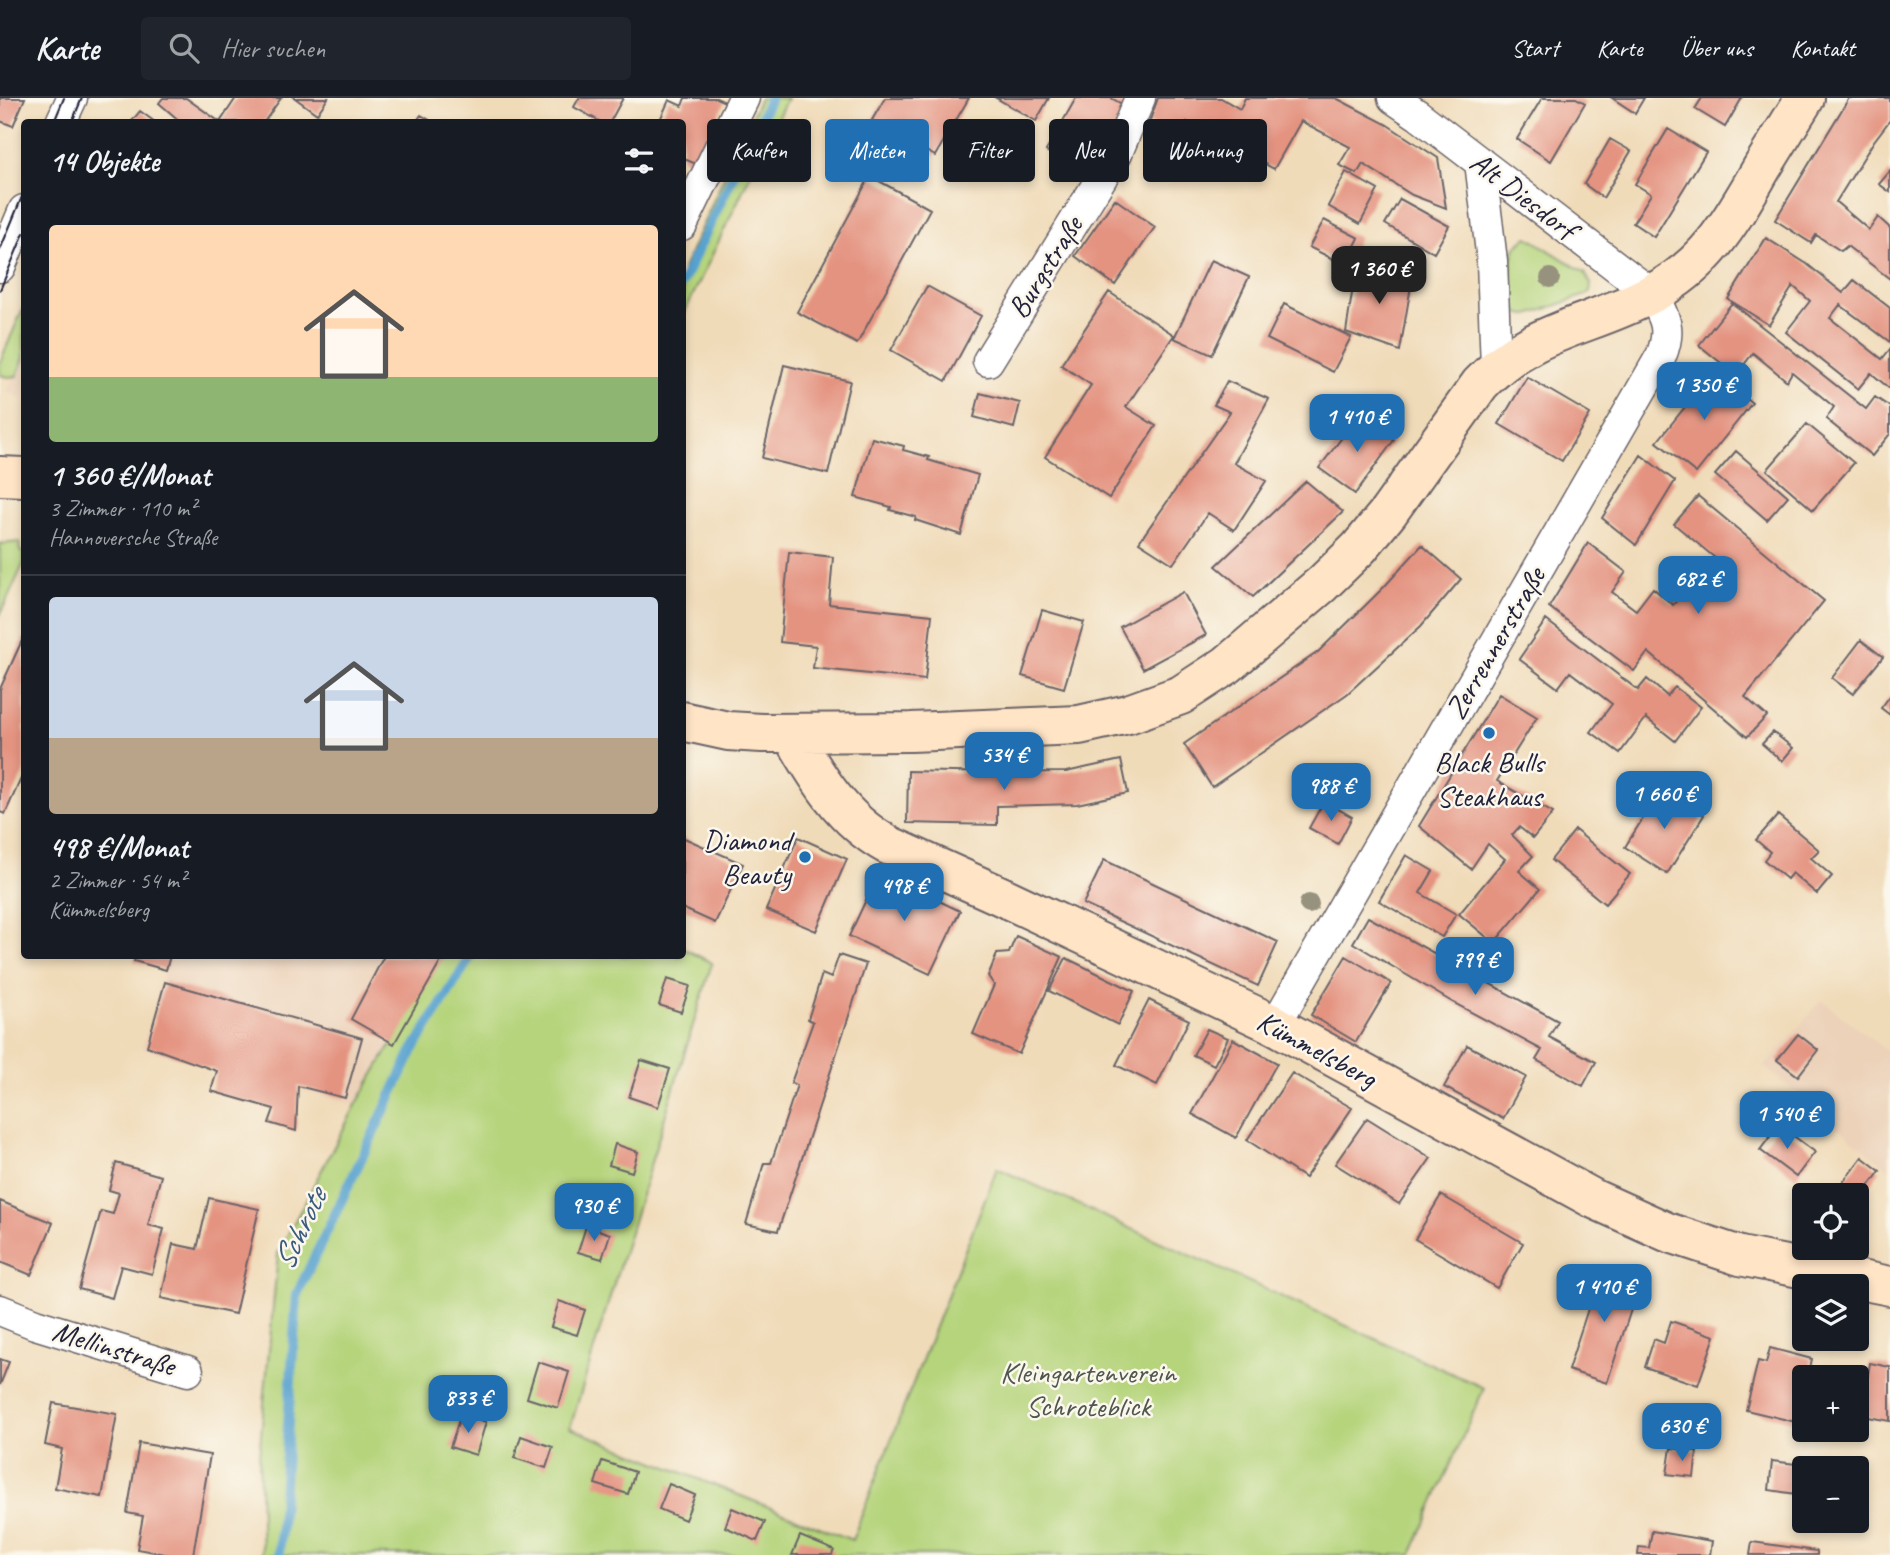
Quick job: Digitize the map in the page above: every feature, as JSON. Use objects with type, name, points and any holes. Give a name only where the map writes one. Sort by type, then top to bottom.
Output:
[{"type":"main road","points":[[686,722],[747,733],[792,734],[1027,729],[1079,725],[1128,714],[1181,695],[1227,665],[1359,548],[1388,513],[1480,384],[1496,367],[1539,339],[1652,294],[1691,267],[1707,252],[1731,222],[1805,98]]},
{"type":"main road","points":[[0,476],[21,477]]},
{"type":"main road","name":"Kümmelsberg","points":[[792,734],[822,785],[839,806],[878,840],[1001,895],[1275,1025],[1634,1219],[1740,1256],[1890,1286]]},
{"type":"street","points":[[62,119],[72,98]]},
{"type":"street","points":[[686,217],[744,98]]},
{"type":"street","name":"Burgstraße","points":[[988,361],[1117,153],[1140,98]]},
{"type":"street","name":"Alt Diesdorf","points":[[1397,99],[1652,294]]},
{"type":"street","points":[[1480,162],[1492,261],[1496,367]]},
{"type":"street","points":[[0,267],[21,216]]},
{"type":"street","name":"Zerrennerstraße","points":[[1275,1025],[1661,356],[1667,337],[1667,322],[1652,294]]},
{"type":"street","name":"Mellinstraße","points":[[0,1310],[34,1324],[188,1371]]},
{"type":"shaded area","points":[[21,359],[21,399],[7,392]]},
{"type":"shaded area","points":[[167,959],[441,959],[356,1105],[142,1048]]},
{"type":"shaded area","points":[[1822,1000],[1890,1053],[1890,1170],[1764,1067]]},
{"type":"green space","points":[[760,98],[787,98],[777,119],[750,119]]},
{"type":"green space","points":[[722,182],[747,182],[686,310],[686,261]]},
{"type":"green space","points":[[1528,237],[1585,273],[1591,284],[1590,291],[1586,295],[1529,315],[1517,311],[1512,305],[1511,266],[1520,242]]},
{"type":"green space","points":[[21,313],[21,366],[17,376],[0,375],[0,362]]},
{"type":"green space","points":[[19,542],[21,570],[0,615],[0,544]]},
{"type":"green space","name":"Kleingartenverein Schroteblick","points":[[686,950],[712,963],[570,1428],[852,1540],[997,1168],[1484,1388],[1411,1555],[262,1555],[259,1457],[278,1253],[356,1105],[441,959],[686,959]]},
{"type":"building","points":[[0,98],[25,98],[13,126],[0,121]]},
{"type":"building","points":[[163,98],[186,98],[216,119],[178,119],[159,103]]},
{"type":"building","points":[[236,98],[281,98],[266,119],[222,119]]},
{"type":"building","points":[[295,98],[328,98],[317,114]]},
{"type":"building","points":[[579,98],[623,98],[612,119],[596,119],[574,107]]},
{"type":"building","points":[[685,98],[716,98],[725,102],[717,119],[707,119],[707,140],[696,164],[686,160],[686,119],[660,119],[669,100],[682,106]]},
{"type":"building","points":[[885,98],[969,98],[957,119],[943,119],[943,142],[935,156],[929,153],[929,119],[873,119]]},
{"type":"building","points":[[996,98],[1049,98],[1036,121]]},
{"type":"building","points":[[1076,98],[1111,98],[1127,107],[1120,119],[1064,119]]},
{"type":"building","points":[[1158,98],[1221,98],[1240,109],[1245,98],[1336,98],[1386,124],[1438,158],[1446,208],[1412,195],[1363,164],[1357,174],[1339,165],[1350,147],[1301,121],[1274,169],[1267,165],[1267,119],[1150,119]]},
{"type":"building","points":[[1542,98],[1576,98],[1585,103],[1551,161],[1517,139]]},
{"type":"building","points":[[1612,98],[1644,98],[1635,113]]},
{"type":"building","points":[[1702,98],[1742,98],[1725,127],[1695,109]]},
{"type":"building","points":[[1849,98],[1890,98],[1890,120],[1836,202],[1869,230],[1878,217],[1890,228],[1890,279],[1847,246],[1841,251],[1816,235],[1811,243],[1775,220]]},
{"type":"building","points":[[140,111],[151,119],[133,119]]},
{"type":"building","points":[[1668,129],[1706,152],[1654,237],[1633,223],[1651,194],[1635,184]]},
{"type":"building","points":[[1610,139],[1631,151],[1603,198],[1584,184]]},
{"type":"building","points":[[1890,171],[1890,192],[1879,184]]},
{"type":"building","points":[[1346,172],[1378,190],[1360,224],[1328,206]]},
{"type":"building","points":[[867,182],[881,182],[930,209],[857,344],[797,312]]},
{"type":"building","points":[[1115,199],[1155,227],[1115,285],[1075,256]]},
{"type":"building","points":[[1400,199],[1449,226],[1434,253],[1385,224]]},
{"type":"building","points":[[1324,220],[1359,238],[1345,265],[1309,247]]},
{"type":"building","points":[[1766,238],[1807,264],[1843,293],[1854,280],[1890,308],[1890,342],[1840,305],[1830,318],[1882,359],[1890,349],[1890,389],[1871,373],[1858,389],[1786,332],[1810,301],[1793,286],[1769,325],[1728,299]]},
{"type":"building","points":[[1211,260],[1249,277],[1212,355],[1174,338]]},
{"type":"building","points":[[1357,261],[1412,280],[1400,351],[1346,332]]},
{"type":"building","points":[[927,286],[981,316],[946,381],[891,350]]},
{"type":"building","points":[[1109,292],[1174,335],[1126,407],[1156,426],[1109,498],[1045,457],[1091,385],[1061,365]]},
{"type":"building","points":[[1732,303],[1866,409],[1875,397],[1890,407],[1890,434],[1872,456],[1826,419],[1834,407],[1792,372],[1787,381],[1753,353],[1736,375],[1699,345]]},
{"type":"building","points":[[1284,304],[1351,337],[1333,372],[1267,339]]},
{"type":"building","points":[[784,365],[850,381],[828,474],[762,458]]},
{"type":"building","points":[[1713,372],[1752,403],[1696,473],[1657,442]]},
{"type":"building","points":[[1527,377],[1590,414],[1562,461],[1499,424]]},
{"type":"building","points":[[1227,381],[1269,399],[1234,463],[1266,481],[1234,530],[1208,513],[1173,564],[1139,542],[1230,412],[1214,405]]},
{"type":"building","points":[[980,393],[1020,403],[1014,428],[974,417]]},
{"type":"building","points":[[1359,415],[1394,440],[1355,494],[1319,468]]},
{"type":"building","points":[[1807,424],[1854,463],[1813,510],[1767,470]]},
{"type":"building","points":[[872,438],[904,446],[903,450],[929,457],[928,460],[978,475],[961,535],[890,510],[891,507],[855,497]]},
{"type":"building","points":[[1736,451],[1788,496],[1767,520],[1715,475]]},
{"type":"building","points":[[1641,455],[1675,481],[1636,545],[1602,518]]},
{"type":"building","points":[[1306,481],[1343,512],[1253,597],[1216,566]]},
{"type":"building","points":[[1698,496],[1824,601],[1745,697],[1767,716],[1747,737],[1648,652],[1634,671],[1549,607],[1588,543],[1626,572],[1612,592],[1636,610],[1653,588],[1673,605],[1714,557],[1674,524]]},
{"type":"building","points":[[1422,545],[1461,579],[1421,626],[1347,694],[1212,787],[1184,744],[1318,652]]},
{"type":"building","points":[[789,552],[833,557],[829,604],[932,615],[925,680],[813,668],[816,646],[780,642]]},
{"type":"building","points":[[1183,592],[1206,635],[1143,669],[1120,627]]},
{"type":"building","points":[[1042,610],[1084,622],[1064,688],[1022,676]]},
{"type":"building","points":[[1546,620],[1638,690],[1647,679],[1667,696],[1675,687],[1701,707],[1675,741],[1646,718],[1620,753],[1591,732],[1612,704],[1570,672],[1558,688],[1519,659]]},
{"type":"building","points":[[1861,640],[1883,657],[1853,694],[1832,678]]},
{"type":"building","points":[[21,643],[21,779],[5,814],[0,812],[0,689]]},
{"type":"building","points":[[1499,694],[1537,717],[1497,781],[1553,813],[1533,838],[1519,827],[1512,835],[1533,856],[1519,871],[1540,889],[1494,943],[1459,914],[1505,859],[1488,844],[1471,869],[1419,826]]},
{"type":"building","points":[[1890,696],[1890,715],[1881,708]]},
{"type":"building","points":[[1773,732],[1793,748],[1782,761],[1762,744]]},
{"type":"building","points":[[1121,760],[1128,793],[1077,804],[997,806],[997,825],[907,823],[908,771],[1066,772]]},
{"type":"building","points":[[1662,788],[1704,815],[1667,874],[1625,847]]},
{"type":"building","points":[[1324,801],[1352,817],[1338,844],[1309,828]]},
{"type":"building","points":[[1778,815],[1819,850],[1811,858],[1832,876],[1817,894],[1792,873],[1787,879],[1764,860],[1770,852],[1756,840]]},
{"type":"building","points":[[1575,830],[1630,874],[1605,904],[1551,860]]},
{"type":"building","points":[[798,837],[847,859],[816,931],[766,910]]},
{"type":"building","points":[[686,839],[743,864],[715,923],[686,910]]},
{"type":"building","points":[[1406,855],[1433,871],[1420,893],[1456,914],[1442,937],[1379,901]]},
{"type":"building","points":[[1104,860],[1278,942],[1258,986],[1083,904]]},
{"type":"building","points":[[879,872],[960,911],[930,974],[849,936]]},
{"type":"building","points":[[1368,917],[1558,1021],[1549,1037],[1596,1062],[1583,1086],[1536,1060],[1542,1050],[1452,1002],[1353,943]]},
{"type":"building","points":[[1016,936],[1062,957],[1019,1054],[973,1034],[994,985],[988,976],[997,954],[1009,953]]},
{"type":"building","points":[[839,955],[866,964],[778,1231],[746,1224],[764,1163],[771,1163],[797,1085],[791,1083],[813,1022],[808,1019],[822,974],[831,978]]},
{"type":"building","points":[[1346,956],[1391,983],[1356,1042],[1311,1015]]},
{"type":"building","points":[[1066,958],[1134,991],[1118,1025],[1049,991]]},
{"type":"building","points":[[135,959],[169,959],[166,970],[134,961]]},
{"type":"building","points":[[382,959],[442,959],[394,1044],[351,1019]]},
{"type":"building","points":[[667,979],[690,986],[681,1012],[659,1005]]},
{"type":"building","points":[[165,982],[362,1038],[345,1098],[298,1086],[296,1131],[269,1123],[274,1109],[211,1091],[217,1071],[147,1046]]},
{"type":"building","points":[[1149,1000],[1189,1020],[1157,1085],[1116,1065]]},
{"type":"building","points":[[1207,1029],[1228,1038],[1214,1065],[1193,1055]]},
{"type":"building","points":[[1798,1034],[1818,1050],[1798,1076],[1777,1060]]},
{"type":"building","points":[[1233,1039],[1277,1063],[1236,1138],[1192,1114]]},
{"type":"building","points":[[1467,1045],[1526,1077],[1503,1119],[1444,1087]]},
{"type":"building","points":[[641,1060],[670,1069],[658,1107],[629,1097]]},
{"type":"building","points":[[1292,1073],[1352,1108],[1305,1178],[1247,1140]]},
{"type":"building","points":[[1367,1118],[1431,1158],[1399,1204],[1335,1164]]},
{"type":"building","points":[[1779,1125],[1815,1152],[1796,1177],[1760,1150]]},
{"type":"building","points":[[615,1144],[638,1152],[632,1172],[609,1165]]},
{"type":"building","points":[[1862,1157],[1880,1171],[1869,1186],[1869,1183],[1842,1183]]},
{"type":"building","points":[[116,1163],[161,1176],[148,1225],[164,1229],[152,1274],[121,1266],[112,1298],[79,1289],[101,1211],[113,1214],[119,1193],[109,1190]]},
{"type":"building","points":[[1441,1195],[1523,1243],[1497,1288],[1415,1239]]},
{"type":"building","points":[[209,1198],[259,1209],[235,1314],[161,1298],[173,1244],[197,1249]]},
{"type":"building","points":[[0,1201],[53,1223],[31,1275],[0,1262]]},
{"type":"building","points":[[586,1226],[610,1234],[602,1259],[578,1252]]},
{"type":"building","points":[[1602,1266],[1641,1279],[1607,1383],[1568,1370]]},
{"type":"building","points":[[559,1301],[585,1310],[577,1335],[551,1327]]},
{"type":"building","points":[[1671,1321],[1715,1336],[1698,1385],[1645,1367],[1654,1339],[1664,1343]]},
{"type":"building","points":[[1770,1348],[1812,1359],[1811,1365],[1792,1365],[1792,1421],[1746,1410],[1758,1361],[1766,1363]]},
{"type":"building","points":[[0,1359],[9,1362],[0,1385]]},
{"type":"building","points":[[538,1362],[569,1372],[558,1408],[527,1398]]},
{"type":"building","points":[[1870,1363],[1890,1367],[1890,1421],[1869,1417]]},
{"type":"building","points":[[53,1403],[117,1414],[102,1497],[55,1488],[62,1449],[45,1445]]},
{"type":"building","points":[[461,1414],[486,1422],[476,1455],[450,1447]]},
{"type":"building","points":[[521,1436],[553,1447],[546,1468],[514,1458]]},
{"type":"building","points":[[139,1443],[210,1455],[193,1555],[170,1555],[137,1549],[143,1516],[127,1513]]},
{"type":"building","points":[[1671,1448],[1697,1451],[1694,1477],[1667,1474]]},
{"type":"building","points":[[602,1461],[635,1472],[628,1494],[595,1484]]},
{"type":"building","points":[[1772,1461],[1792,1464],[1792,1493],[1769,1490]]},
{"type":"building","points":[[669,1484],[695,1495],[685,1520],[659,1509]]},
{"type":"building","points":[[732,1508],[765,1522],[757,1541],[725,1527]]},
{"type":"building","points":[[1652,1531],[1712,1541],[1710,1555],[1638,1555],[1639,1547],[1649,1548]]},
{"type":"building","points":[[800,1536],[834,1550],[832,1555],[792,1555]]},
{"type":"building","points":[[1752,1542],[1817,1551],[1817,1555],[1750,1555]]},
{"type":"waterway","name":"Schrote","points":[[686,275],[770,98]]},
{"type":"waterway","name":"Schrote","points":[[279,1555],[297,1294],[412,1052],[469,959]]},
{"type":"tram line","points":[[55,119],[64,98]]},
{"type":"tram line","points":[[73,119],[82,98]]},
{"type":"tram line","points":[[0,250],[21,199]]},
{"type":"tram line","points":[[0,290],[21,240]]},
{"type":"place","name":"Black Bulls Steakhaus","points":[[1489,733]]},
{"type":"place","name":"Diamond Beauty","points":[[805,857]]}]
